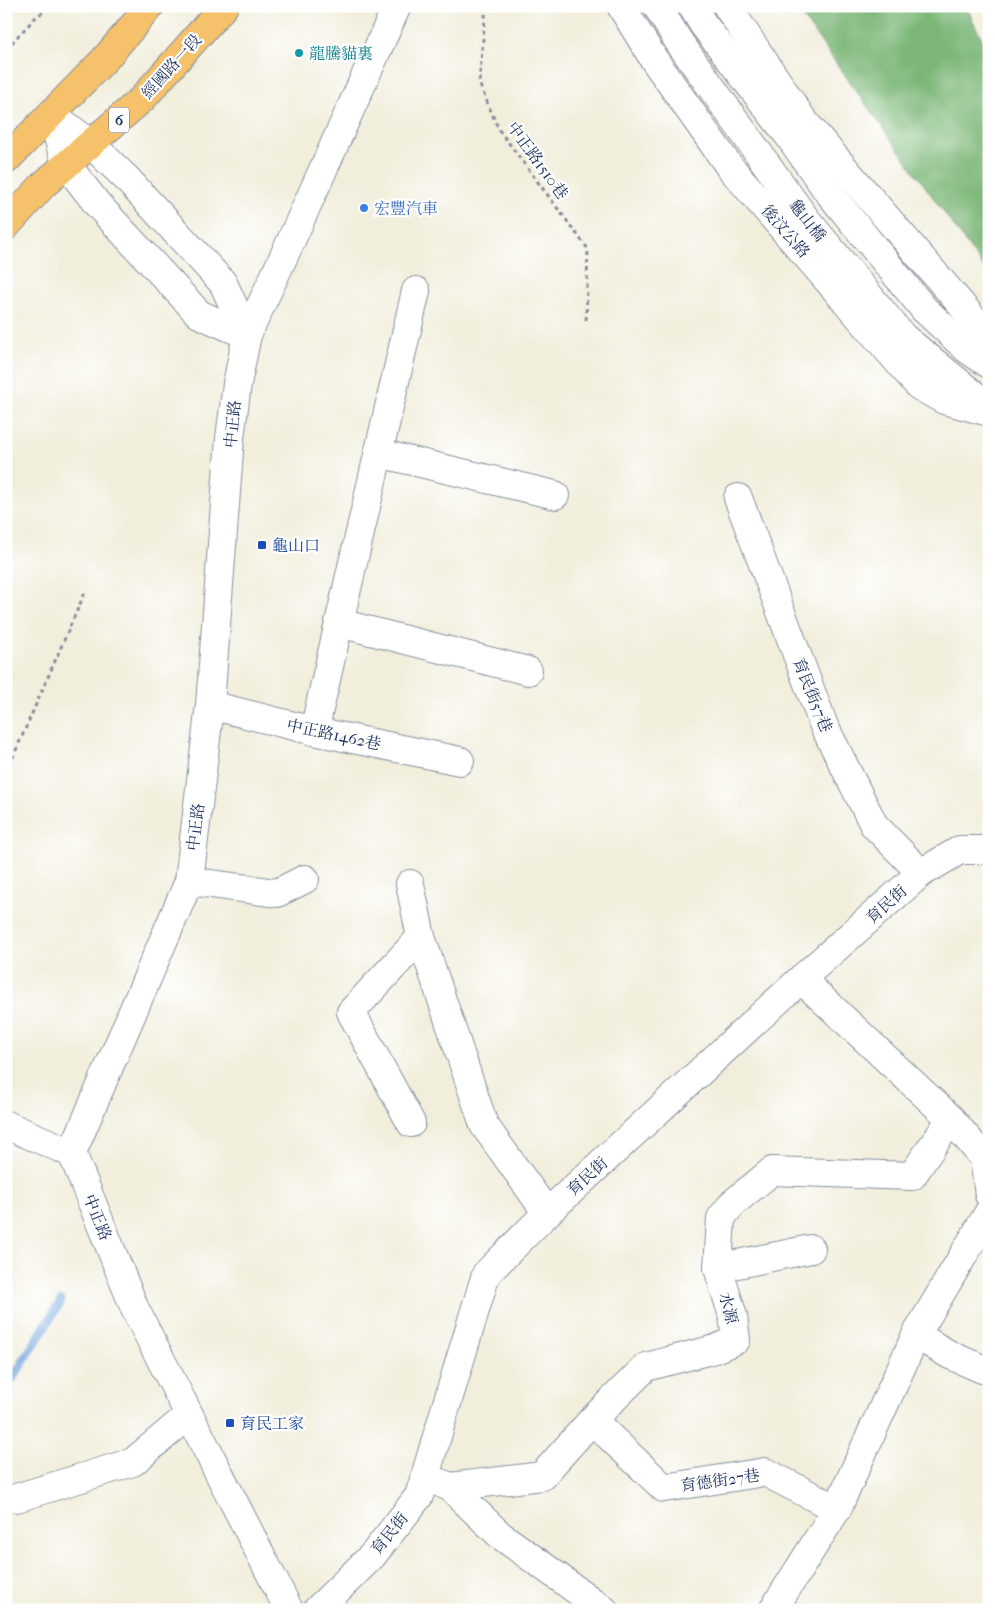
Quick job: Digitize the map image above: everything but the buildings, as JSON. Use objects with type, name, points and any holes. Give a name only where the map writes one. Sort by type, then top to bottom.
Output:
[{"type":"main road","points":[[6,160],[104,60],[150,6]]},
{"type":"main road","name":"經國路一段","points":[[6,226],[43,185],[142,99],[224,6]]},
{"type":"street","name":"中正路","points":[[289,1610],[135,1309],[72,1153],[189,880],[210,705],[230,438],[237,384],[247,335],[397,6]]},
{"type":"street","name":"後汶公路","points":[[621,6],[655,61],[729,166],[919,386],[944,400],[989,412]]},
{"type":"street","name":"龜山橋","points":[[657,6],[679,42],[806,218],[897,330],[903,337],[989,407]]},
{"type":"street","name":"龜山橋","points":[[692,6],[703,24],[789,136],[826,189],[924,309],[967,349],[989,364]]},
{"type":"street","points":[[727,6],[803,120],[989,337]]},
{"type":"street","points":[[51,114],[91,144],[126,178],[223,283],[247,335]]},
{"type":"street","points":[[51,114],[66,164],[98,205],[199,314],[247,335]]},
{"type":"street","points":[[314,730],[416,291]]},
{"type":"street","points":[[378,454],[555,495]]},
{"type":"street","name":"育民街57巷","points":[[738,498],[824,726],[874,826],[921,872]]},
{"type":"street","points":[[339,623],[528,671]]},
{"type":"street","name":"中正路1462巷","points":[[210,705],[314,730],[460,761]]},
{"type":"street","name":"育民街","points":[[317,1610],[372,1555],[419,1496],[486,1274],[546,1213],[801,979],[921,872],[960,850],[989,850]]},
{"type":"street","points":[[189,880],[277,893],[305,879]]},
{"type":"street","points":[[410,884],[421,937],[484,1125],[546,1213]]},
{"type":"street","points":[[411,1123],[351,1012],[421,937]]},
{"type":"street","points":[[801,979],[951,1119],[984,1158],[989,1196]]},
{"type":"street","name":"水源","points":[[450,1487],[542,1476],[592,1420],[646,1367],[714,1349],[736,1340],[733,1316],[718,1268],[721,1218],[733,1202],[772,1171],[912,1176],[951,1119]]},
{"type":"street","points":[[6,1125],[72,1153]]},
{"type":"street","points":[[772,1610],[837,1509],[916,1335],[989,1212]]},
{"type":"street","points":[[718,1268],[811,1249]]},
{"type":"street","points":[[916,1335],[982,1369],[989,1366]]},
{"type":"street","points":[[16,1498],[132,1462],[189,1415]]},
{"type":"street","name":"育德街27巷","points":[[592,1420],[664,1488],[766,1472],[837,1509]]},
{"type":"street","points":[[424,1476],[450,1487],[500,1535],[604,1610]]},
{"type":"path","points":[[6,49],[35,18],[51,6]]},
{"type":"path","name":"中正路1510巷","points":[[486,6],[479,83],[499,130],[588,249],[586,323]]},
{"type":"path","points":[[6,774],[86,590]]},
{"type":"green space","points":[[795,6],[966,6],[989,54],[989,275]]},
{"type":"waterway","points":[[6,1389],[61,1301]]},
{"type":"place","name":"龍騰貓裏","points":[[299,53]]},
{"type":"place","name":"宏豐汽車","points":[[364,208]]},
{"type":"place","name":"龜山口","points":[[262,545]]},
{"type":"place","name":"育民工家","points":[[230,1423]]}]
